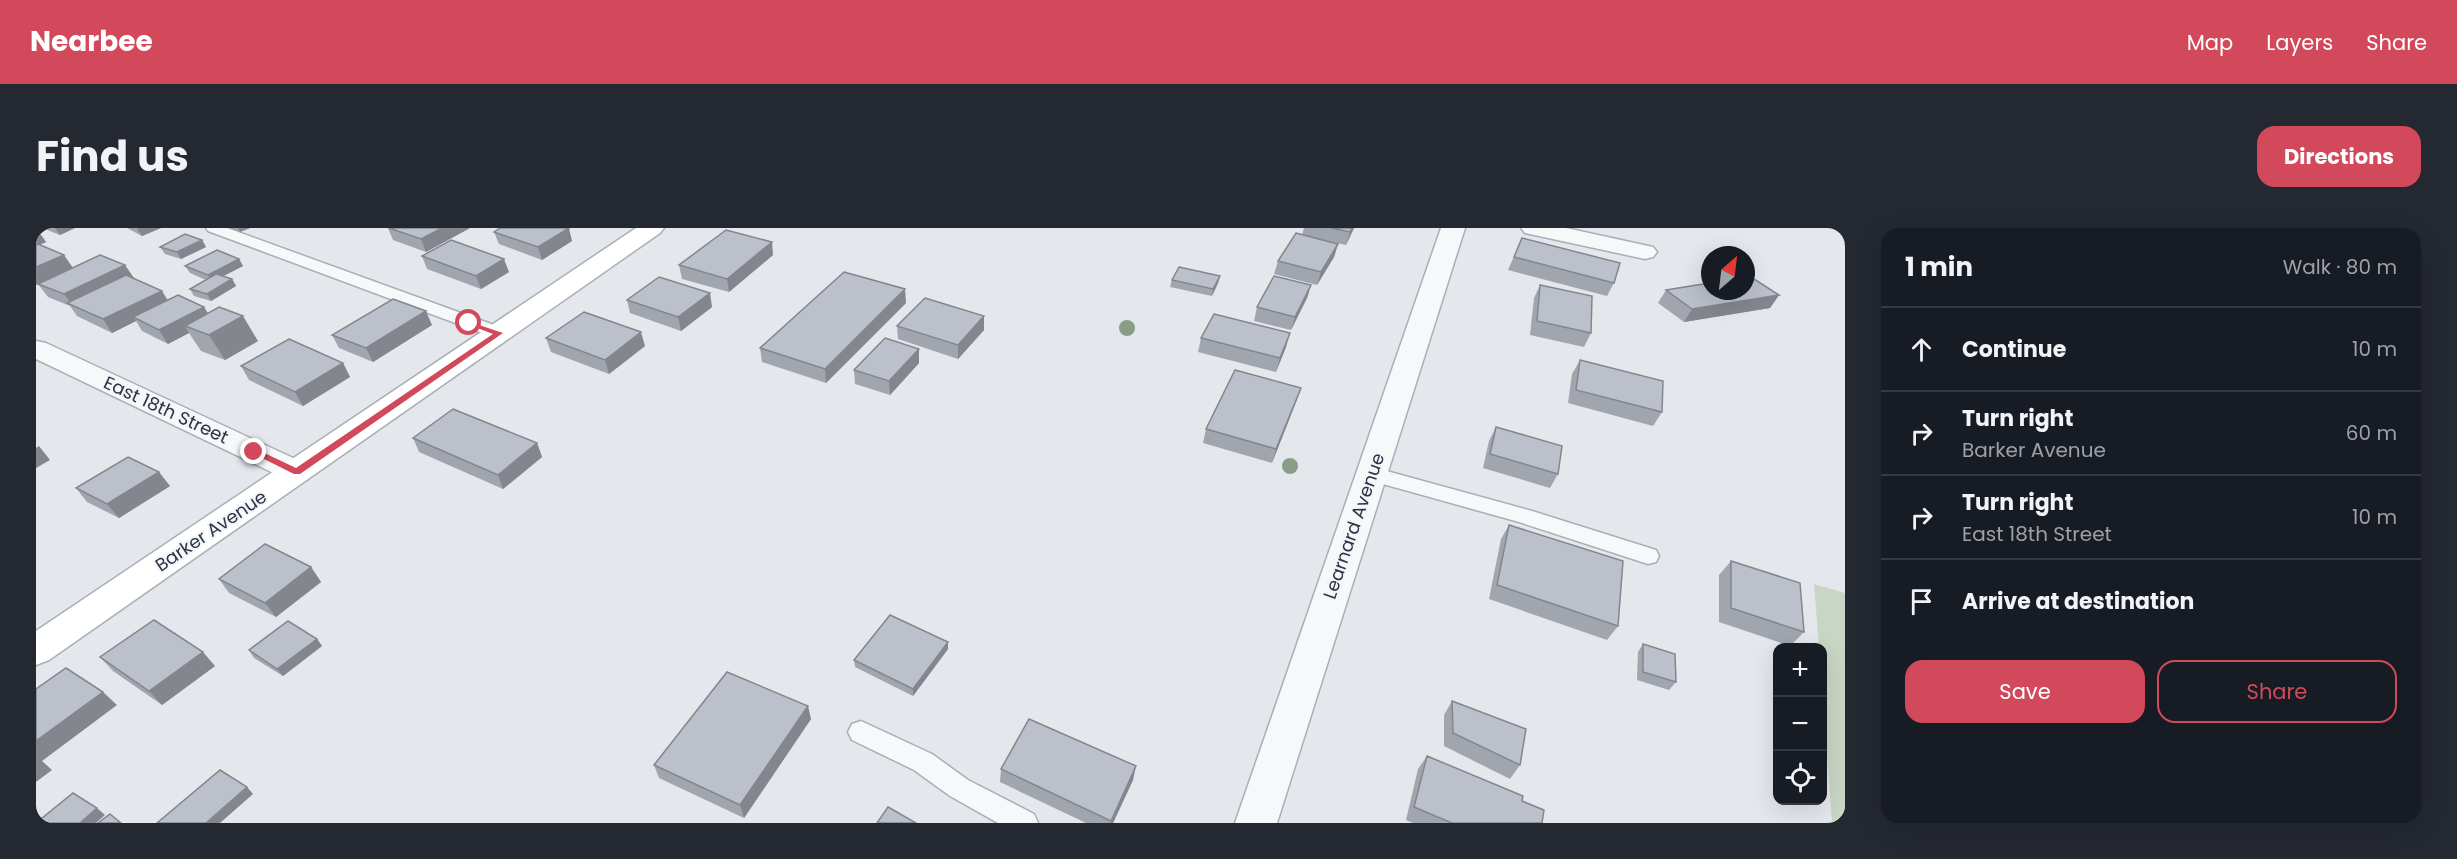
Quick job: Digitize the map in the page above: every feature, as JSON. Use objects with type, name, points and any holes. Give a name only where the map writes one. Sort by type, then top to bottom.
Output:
[{"type":"street","name":"Learnard Avenue","points":[[1256,823],[1453,228]]},
{"type":"street","points":[[1533,228],[1645,252]]},
{"type":"street","name":"Barker Avenue","points":[[36,650],[649,229]]},
{"type":"street","name":"East 18th Street","points":[[36,349],[297,472]]},
{"type":"lane","points":[[213,228],[499,333]]},
{"type":"lane","points":[[1372,474],[1525,516],[1648,556]]},
{"type":"lane","points":[[861,732],[923,762],[959,788],[1024,823]]},
{"type":"green space","points":[[1814,584],[1845,593],[1845,823],[1832,823],[1827,752],[1827,643],[1819,643]]},
{"type":"building","points":[[389,228],[442,228],[421,239]]},
{"type":"building","points":[[500,228],[569,228],[538,247],[494,232]]},
{"type":"building","points":[[1331,228],[1352,228],[1350,232]]},
{"type":"building","points":[[726,230],[772,242],[727,279],[679,265]]},
{"type":"building","points":[[1296,233],[1338,244],[1321,272],[1278,261]]},
{"type":"building","points":[[185,234],[202,240],[177,252],[160,247]]},
{"type":"building","points":[[1522,238],[1620,263],[1614,283],[1514,257]]},
{"type":"building","points":[[451,240],[504,259],[476,276],[422,256]]},
{"type":"building","points":[[36,245],[64,255],[36,267]]},
{"type":"building","points":[[217,250],[239,259],[208,275],[185,266]]},
{"type":"building","points":[[100,255],[125,265],[64,294],[38,284]]},
{"type":"building","points":[[1179,267],[1220,276],[1213,289],[1172,280]]},
{"type":"building","points":[[844,272],[905,289],[825,369],[760,348]]},
{"type":"building","points":[[216,274],[232,279],[207,294],[190,289]]},
{"type":"building","points":[[126,275],[162,291],[103,319],[67,303]]},
{"type":"building","points":[[1274,276],[1311,285],[1295,317],[1257,307]]},
{"type":"building","points":[[659,277],[710,293],[678,317],[627,300]]},
{"type":"building","points":[[1755,280],[1779,295],[1755,299]]},
{"type":"building","points":[[1701,284],[1701,300],[1748,300],[1692,309],[1666,290]]},
{"type":"building","points":[[1540,285],[1592,296],[1591,333],[1537,321]]},
{"type":"building","points":[[178,295],[204,307],[159,330],[133,317]]},
{"type":"building","points":[[925,298],[984,316],[958,345],[897,326]]},
{"type":"building","points":[[393,299],[426,311],[366,348],[332,335]]},
{"type":"building","points":[[219,307],[243,316],[209,335],[185,326]]},
{"type":"building","points":[[584,312],[641,332],[605,360],[546,338]]},
{"type":"building","points":[[1214,314],[1290,333],[1280,358],[1201,338]]},
{"type":"building","points":[[885,338],[919,349],[889,381],[854,370]]},
{"type":"building","points":[[289,339],[343,363],[295,392],[241,366]]},
{"type":"building","points":[[1580,360],[1663,381],[1662,412],[1576,390]]},
{"type":"building","points":[[1235,370],[1301,388],[1276,449],[1206,429]]},
{"type":"building","points":[[453,409],[537,443],[498,475],[413,438]]},
{"type":"building","points":[[1496,427],[1562,446],[1558,474],[1490,454]]},
{"type":"building","points":[[128,457],[159,472],[107,504],[76,488]]},
{"type":"building","points":[[1509,525],[1623,561],[1618,626],[1497,585]]},
{"type":"building","points":[[265,544],[311,567],[265,603],[219,579]]},
{"type":"building","points":[[1731,561],[1800,583],[1804,632],[1731,608]]},
{"type":"building","points":[[890,615],[948,642],[913,689],[854,660]]},
{"type":"building","points":[[154,620],[203,652],[149,691],[100,657]]},
{"type":"building","points":[[288,621],[317,639],[277,669],[249,650]]},
{"type":"building","points":[[1643,644],[1675,654],[1676,682],[1643,672]]},
{"type":"building","points":[[66,668],[103,692],[36,741],[36,689]]},
{"type":"building","points":[[727,672],[808,706],[740,805],[654,765]]},
{"type":"building","points":[[1452,701],[1526,729],[1520,765],[1453,733]]},
{"type":"building","points":[[1029,719],[1136,766],[1111,821],[1001,769]]},
{"type":"building","points":[[1427,756],[1523,796],[1522,801],[1544,810],[1542,823],[1452,823],[1414,807]]},
{"type":"building","points":[[220,770],[247,787],[206,823],[157,823]]},
{"type":"building","points":[[73,793],[97,808],[80,823],[36,823]]},
{"type":"building","points":[[888,807],[916,823],[877,823]]},
{"type":"building","points":[[110,814],[121,823],[98,823]]},
{"type":"route","points":[[254,452],[297,472],[499,333],[469,323]]}]
